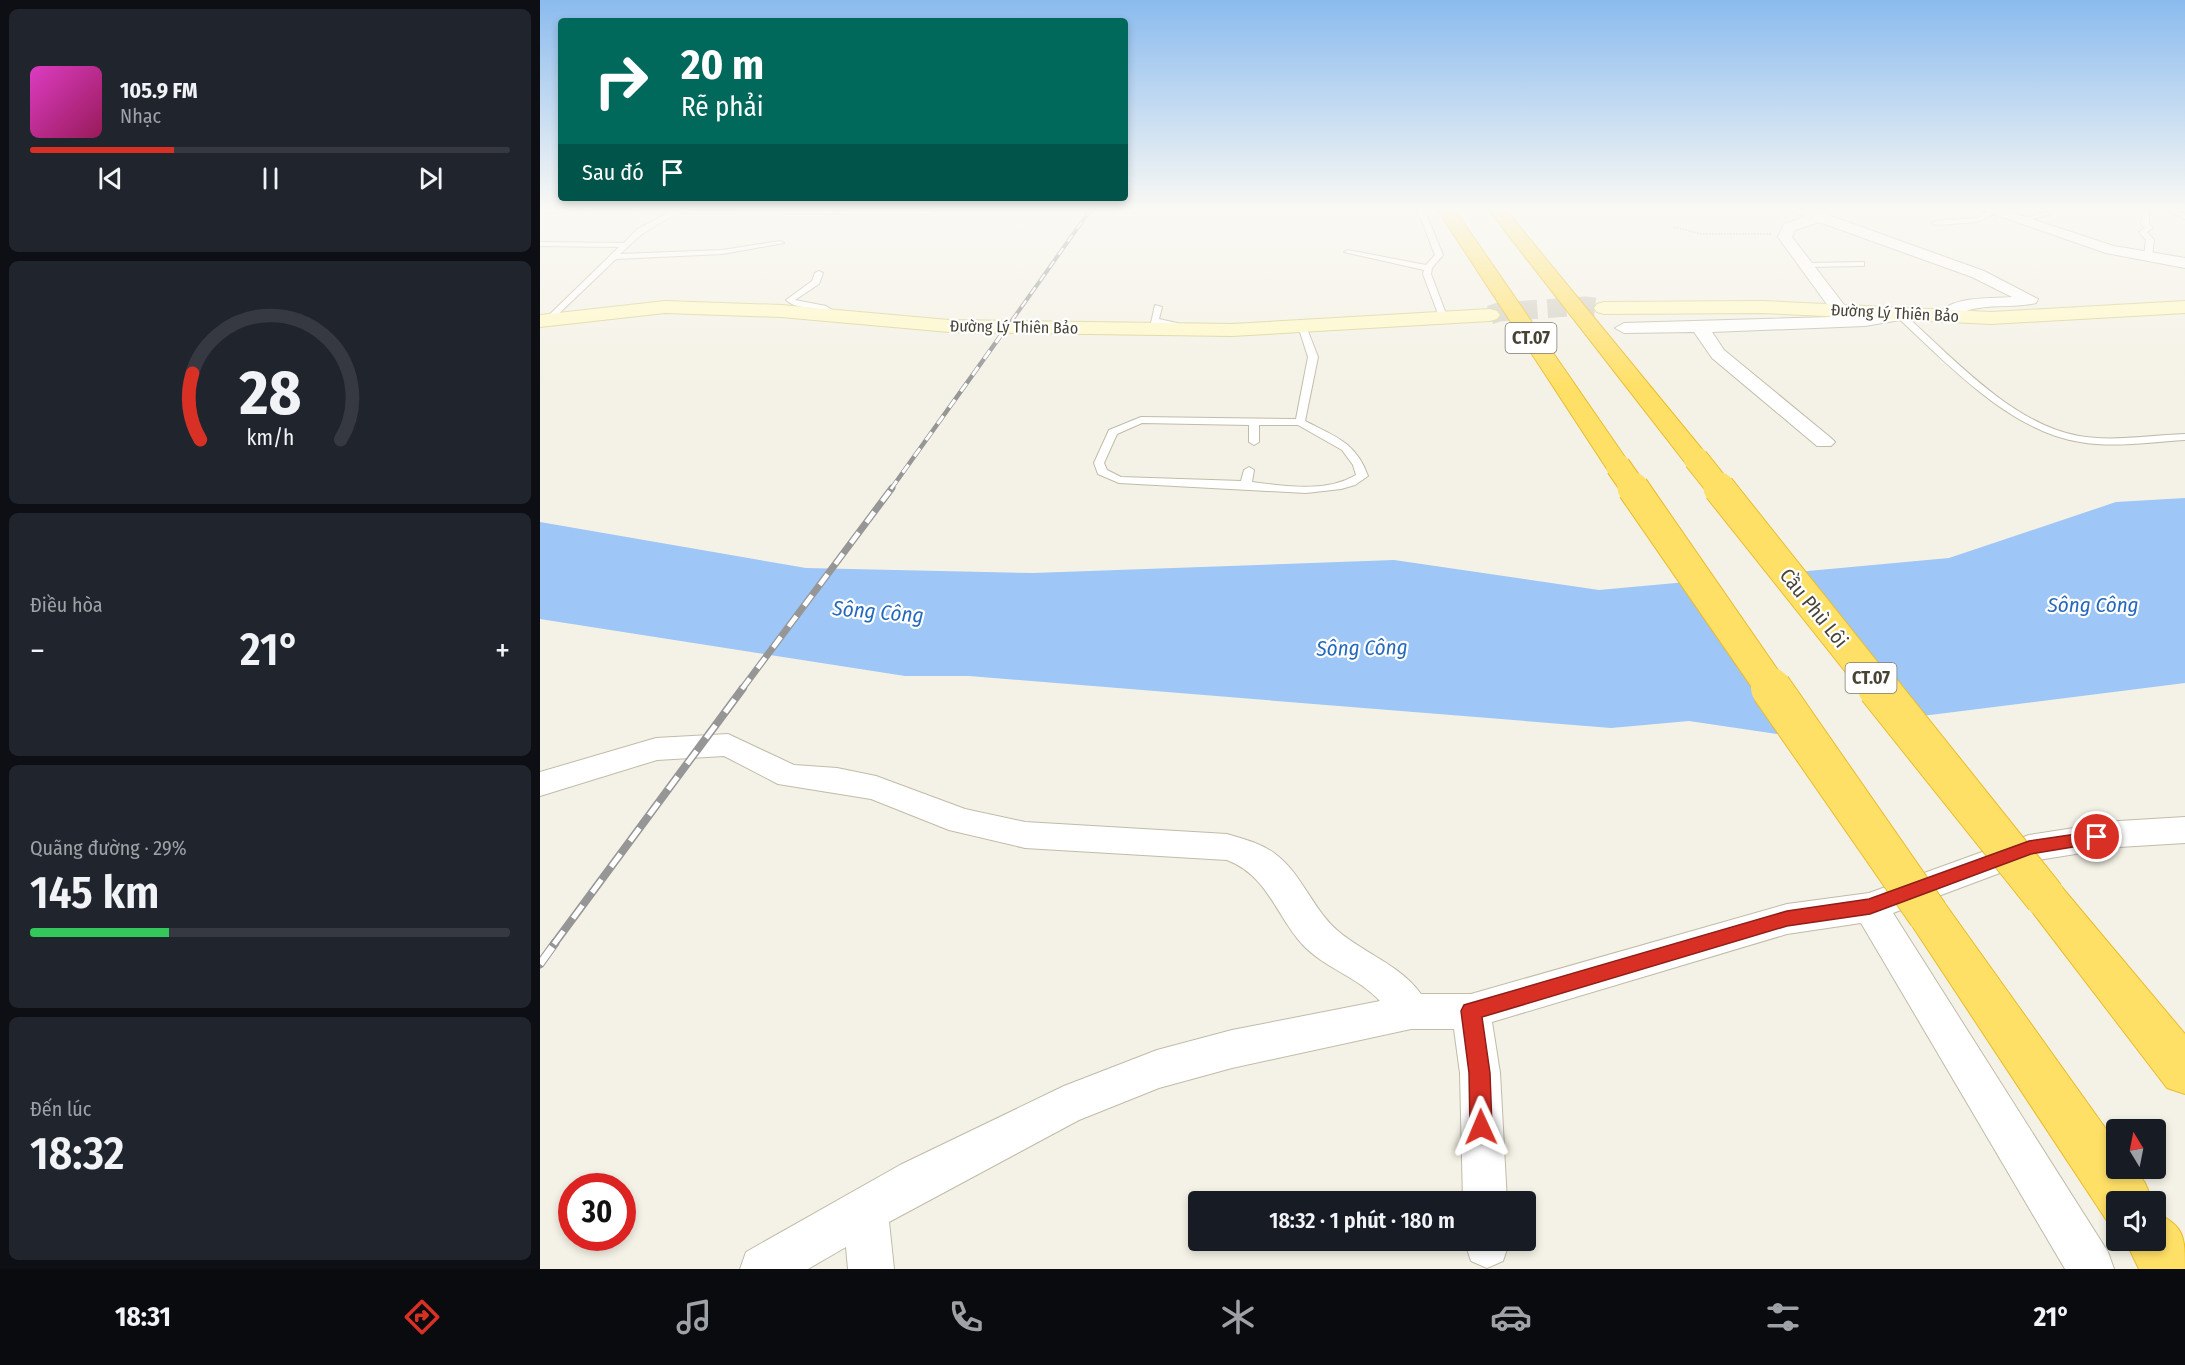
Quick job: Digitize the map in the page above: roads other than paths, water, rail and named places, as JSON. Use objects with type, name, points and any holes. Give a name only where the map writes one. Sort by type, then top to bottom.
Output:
[{"type":"highway","name":"CT.07","points":[[1485,268],[1618,466],[2118,1191]]},
{"type":"highway","name":"Cầu Phù Lôi","points":[[1543,268],[2185,1071]]},
{"type":"highway","points":[[2161,1251],[2173,1269]]},
{"type":"main road","name":"Đường Lý Thiên Bảo","points":[[545,320],[664,307],[835,316],[949,326],[1179,330],[1302,327],[1490,315]]},
{"type":"main road","name":"Đường Lý Thiên Bảo","points":[[1604,308],[1762,307],[1944,317],[2036,317],[2185,307]]},
{"type":"street","points":[[1810,268],[1840,310]]},
{"type":"street","points":[[1944,317],[1953,309],[1965,306],[2030,299],[1962,268]]},
{"type":"street","points":[[1624,328],[1865,321],[1900,315]]},
{"type":"street","points":[[1701,327],[1718,354],[1824,442]]},
{"type":"street","points":[[540,784],[656,749],[728,745],[789,776],[837,780],[876,788],[961,821],[989,828],[1025,835],[1195,844],[1242,851],[1271,868],[1285,885],[1315,934],[1384,979],[1403,999],[1411,1012]]},
{"type":"street","points":[[763,1269],[916,1181],[1064,1106],[1157,1070],[1232,1049],[1411,1012],[1471,1011],[1787,919],[1870,907],[2029,848],[2119,834],[2185,830]]},
{"type":"street","points":[[1870,907],[2091,1269]]},
{"type":"street","points":[[1471,1011],[1480,1073],[1485,1191]]},
{"type":"street","points":[[865,1211],[871,1269]]},
{"type":"lane","points":[[545,320],[601,268]]},
{"type":"lane","points":[[1428,268],[1429,283],[1444,319]]},
{"type":"lane","points":[[819,273],[816,282],[790,300],[823,308],[835,316]]},
{"type":"lane","points":[[1158,307],[1155,321],[1174,325],[1179,330]]},
{"type":"lane","points":[[1900,315],[1977,381],[2032,422],[2080,439],[2185,437]]},
{"type":"lane","points":[[1300,422],[1313,357],[1302,327]]},
{"type":"lane","points":[[1141,420],[1300,422],[1352,451],[1359,462],[1362,476],[1355,482],[1333,488],[1119,480],[1102,472],[1099,463],[1113,432],[1141,420]]},
{"type":"lane","points":[[1254,422],[1254,442]]},
{"type":"lane","points":[[1246,484],[1249,470]]},
{"type":"water","name":"Sông Công","points":[[2185,498],[2185,683],[1777,734],[1689,721],[1611,728],[969,676],[905,676],[540,619],[540,522],[806,568],[1033,573],[1394,560],[1599,590],[1949,558],[2116,502]]},
{"type":"tunnel","points":[[1490,315],[1499,312],[1585,306],[1604,308]]},
{"type":"railway","points":[[1003,333],[1049,268]]},
{"type":"railway","points":[[891,489],[1004,331]]},
{"type":"railway","points":[[742,689],[892,488]]},
{"type":"railway","points":[[554,944],[743,688]]},
{"type":"railway","points":[[540,964],[555,943]]}]
